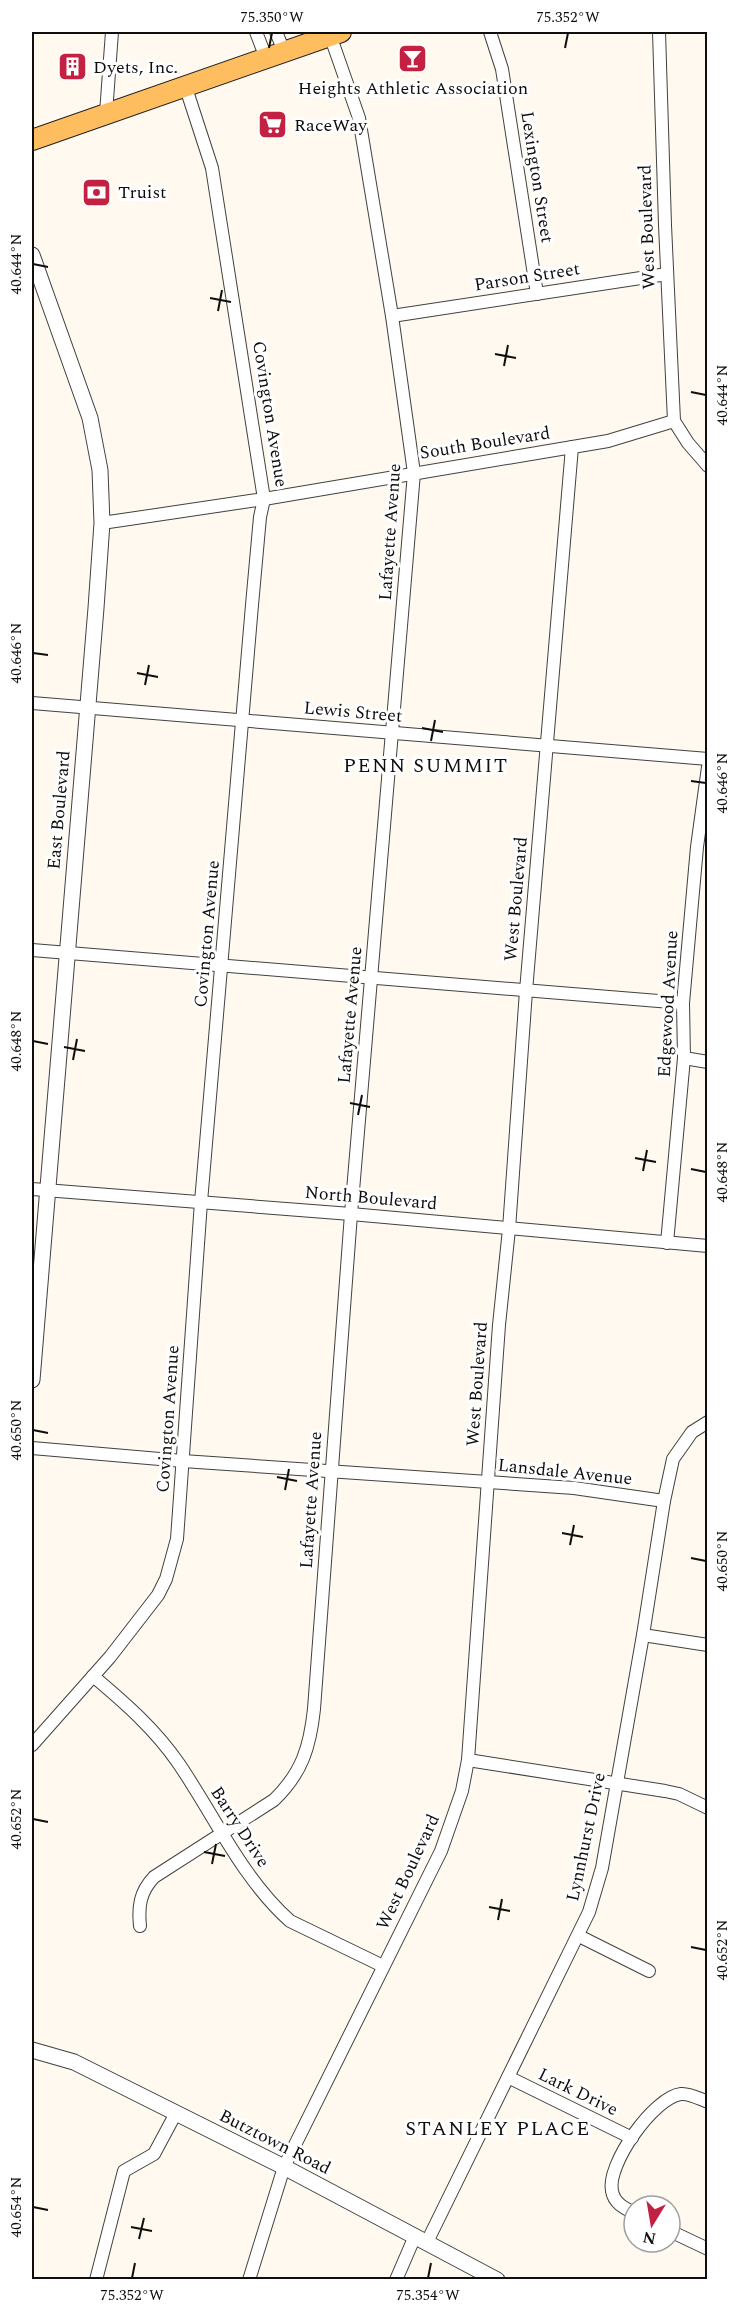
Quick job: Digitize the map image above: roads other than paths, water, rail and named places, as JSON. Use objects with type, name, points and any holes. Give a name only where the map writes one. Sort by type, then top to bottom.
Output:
[{"type":"main road","points":[[32,140],[336,33]]},
{"type":"street","points":[[106,113],[112,32]]},
{"type":"street","points":[[256,32],[275,54]]},
{"type":"street","points":[[275,54],[276,32]]},
{"type":"street","name":"Lexington Street","points":[[490,32],[502,69],[537,294]]},
{"type":"street","name":"West Boulevard","points":[[659,32],[674,421]]},
{"type":"street","name":"Lafayette Avenue","points":[[140,1926],[139,1904],[148,1884],[161,1872],[274,1800],[295,1776],[307,1752],[314,1709],[351,1214],[414,473],[392,316],[358,118],[336,33]]},
{"type":"street","name":"Covington Avenue","points":[[32,1745],[93,1676],[158,1595],[166,1579],[177,1539],[201,1202],[223,966],[252,605],[260,517],[264,498],[212,168],[185,85]]},
{"type":"street","name":"East Boulevard","points":[[32,255],[90,418],[103,497],[66,952],[39,1190],[32,1380]]},
{"type":"street","name":"Parson Street","points":[[392,316],[667,274]]},
{"type":"street","points":[[674,421],[688,443],[708,466]]},
{"type":"street","name":"South Boulevard","points":[[102,523],[608,441],[674,421]]},
{"type":"street","name":"West Boulevard","points":[[249,2280],[284,2167],[441,1851],[462,1791],[468,1760],[499,1325],[509,1229],[526,991],[572,447]]},
{"type":"street","name":"Lewis Street","points":[[32,703],[708,759]]},
{"type":"street","name":"Edgewood Avenue","points":[[667,1243],[684,1058],[683,1004],[697,847],[708,767]]},
{"type":"street","points":[[32,950],[683,1004]]},
{"type":"street","points":[[684,1058],[708,1062]]},
{"type":"street","name":"North Boulevard","points":[[39,1190],[351,1214],[708,1246]]},
{"type":"street","name":"Lynnhurst Drive","points":[[396,2280],[421,2239],[508,2077],[589,1912],[602,1868],[673,1459],[692,1432],[708,1422]]},
{"type":"street","name":"Lansdale Avenue","points":[[32,1448],[183,1461],[574,1488],[664,1501]]},
{"type":"street","points":[[643,1635],[708,1645]]},
{"type":"street","name":"Barry Drive","points":[[93,1676],[157,1735],[179,1764],[221,1833],[263,1893],[290,1921],[383,1966]]},
{"type":"street","points":[[468,1760],[679,1794],[708,1808]]},
{"type":"street","points":[[579,1936],[649,1971]]},
{"type":"street","name":"Butztown Road","points":[[32,2050],[74,2062],[284,2167],[497,2280]]},
{"type":"street","name":"Lark Drive","points":[[508,2077],[632,2138]]},
{"type":"street","points":[[622,2207],[612,2194],[611,2184],[620,2158],[654,2109],[672,2096],[683,2093],[708,2102]]},
{"type":"street","points":[[96,2280],[124,2171],[154,2154],[176,2113]]},
{"type":"street","points":[[682,2237],[708,2249]]},
{"type":"place","name":"Heights Athletic Association","points":[[413,59]]},
{"type":"place","name":"Dyets, Inc.","points":[[72,67]]},
{"type":"place","name":"RaceWay","points":[[273,125]]},
{"type":"place","name":"Truist","points":[[97,192]]},
{"type":"district","name":"PENN SUMMIT","points":[[426,766]]},
{"type":"district","name":"STANLEY PLACE","points":[[498,2129]]}]
